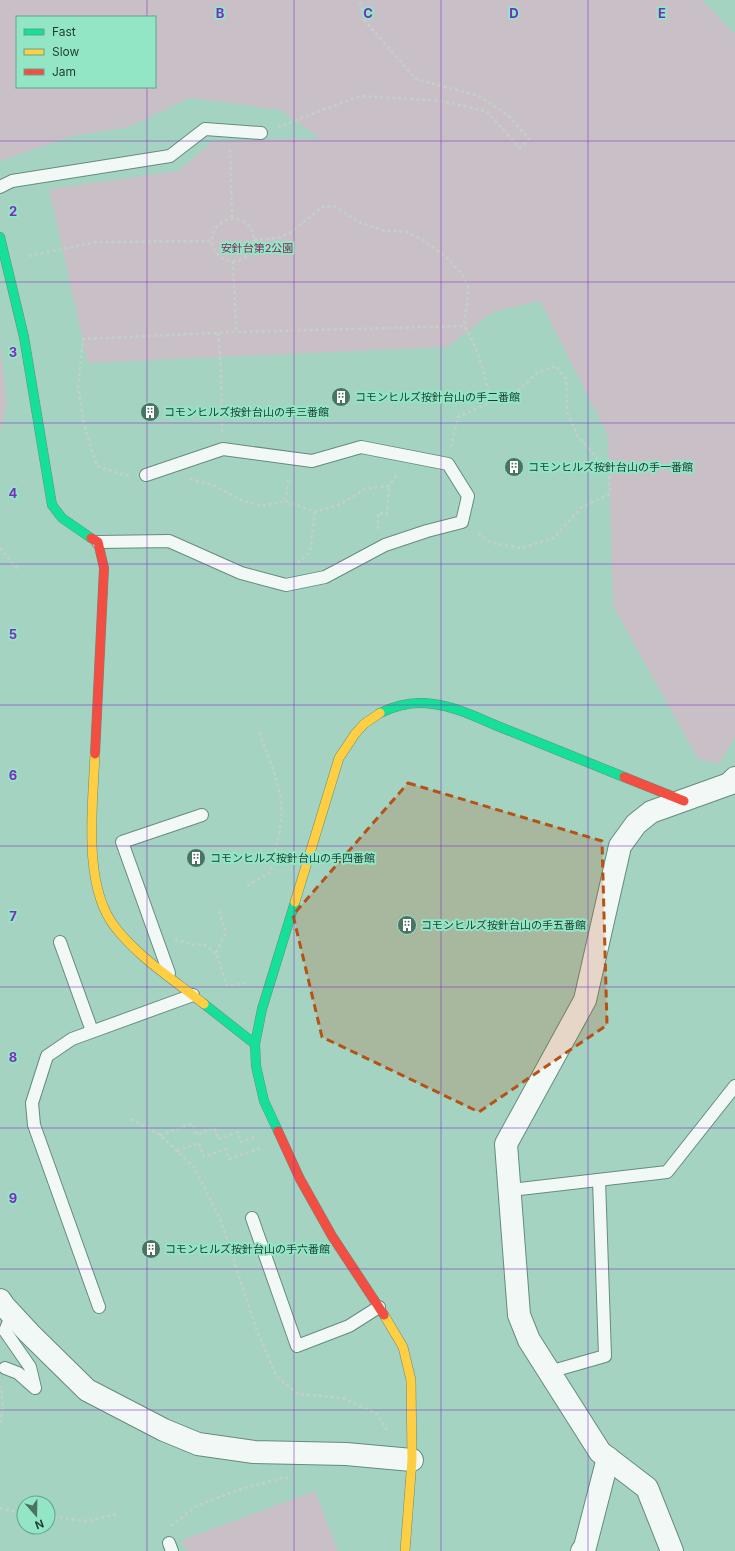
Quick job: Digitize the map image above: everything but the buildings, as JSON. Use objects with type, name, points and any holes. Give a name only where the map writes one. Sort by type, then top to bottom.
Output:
[{"type":"street","points":[[0,237],[7,260],[26,345],[52,506],[62,518],[98,542],[104,568],[91,839],[94,874],[103,905],[114,926],[145,958],[255,1044]]},
{"type":"street","points":[[405,1551],[412,1460],[411,1380],[403,1347],[379,1307],[332,1236],[300,1180],[264,1101],[256,1066],[255,1044],[264,1004],[339,758],[353,734],[362,725],[385,710],[398,705],[430,703],[450,707],[684,800]]},
{"type":"street","points":[[672,1551],[647,1488],[600,1452],[529,1340],[519,1315],[511,1190],[506,1144],[585,1000],[620,846],[636,824],[651,812],[729,784],[735,778]]},
{"type":"street","points":[[6,1307],[87,1390],[164,1430],[198,1444],[254,1452],[346,1454],[412,1460]]},
{"type":"street","points":[[582,1551],[585,1547],[608,1458]]},
{"type":"lane","points":[[0,187],[12,181],[170,156],[205,129],[261,133]]},
{"type":"lane","points":[[98,542],[169,541],[241,573],[286,585],[325,577],[377,549],[427,530],[462,522],[468,496],[448,464],[361,447],[312,461],[223,449],[146,475]]},
{"type":"lane","points":[[170,978],[122,842],[202,814]]},
{"type":"lane","points":[[60,942],[92,1031]]},
{"type":"lane","points":[[99,1307],[34,1125],[32,1103],[47,1056],[72,1039],[192,995]]},
{"type":"lane","points":[[511,1190],[667,1172],[735,1086]]},
{"type":"lane","points":[[549,1372],[605,1356],[600,1180]]},
{"type":"lane","points":[[252,1218],[297,1346],[349,1326],[379,1307]]},
{"type":"lane","points":[[5,1368],[18,1373],[35,1388],[30,1367],[5,1331],[6,1307]]},
{"type":"path","points":[[261,133],[360,96],[441,101],[486,111],[520,148],[529,139],[510,117],[479,96],[416,79],[364,20],[361,5],[358,0]]},
{"type":"path","points":[[229,131],[232,219]]},
{"type":"path","points":[[254,240],[278,238],[290,233],[322,207],[334,206],[361,223],[382,230],[406,232],[422,239],[447,258],[462,274],[469,289],[464,326],[471,337],[482,366],[491,403]]},
{"type":"path","points":[[232,219],[245,223],[253,233],[254,240],[250,252],[240,260],[233,261],[220,257],[215,252],[212,241],[213,232],[216,227],[226,220],[232,219]]},
{"type":"path","points":[[7,260],[96,242],[212,241]]},
{"type":"path","points":[[233,261],[236,332]]},
{"type":"path","points":[[146,475],[124,475],[97,466],[84,425],[78,386],[83,339],[236,332],[464,326]]},
{"type":"path","points":[[218,333],[221,368],[223,449]]},
{"type":"path","points":[[448,464],[458,417],[519,390],[536,373],[556,366],[566,379],[567,411],[577,435],[609,472],[610,494],[582,507],[554,538],[522,548],[492,543],[462,522]]},
{"type":"path","points":[[377,549],[378,513],[387,514],[389,486],[409,456]]},
{"type":"path","points":[[285,501],[292,458]]},
{"type":"path","points":[[163,469],[178,476],[213,486],[239,499],[261,506],[285,501],[315,512],[341,504],[365,489],[389,486]]},
{"type":"path","points":[[276,582],[310,552],[315,512]]},
{"type":"path","points":[[0,548],[19,571]]},
{"type":"path","points":[[247,886],[270,872],[281,820],[281,798],[275,775],[258,729]]},
{"type":"path","points":[[216,953],[226,932],[219,910]]},
{"type":"path","points":[[158,944],[176,939],[194,945],[203,944],[216,953],[227,986],[250,982]]},
{"type":"path","points":[[160,1135],[192,1124],[196,1135],[214,1127],[218,1139],[238,1132],[241,1142],[260,1136]]},
{"type":"path","points":[[177,1151],[199,1143],[204,1156],[226,1149],[229,1159],[265,1146]]},
{"type":"path","points":[[0,1423],[3,1408],[0,1388],[5,1368]]},
{"type":"path","points":[[170,1547],[168,1527],[196,1506],[241,1489],[282,1478],[295,1478]]},
{"type":"path","points":[[0,1508],[16,1511]]},
{"type":"path","points":[[56,1517],[87,1520],[117,1514]]},
{"type":"highlighted area","points":[[408,783],[602,841],[607,1025],[479,1112],[322,1037],[293,915]]},
{"type":"green space","name":"安針台第2公園","points":[[0,0],[702,0],[735,34],[735,737],[719,764],[698,759],[613,606],[608,436],[540,301],[493,312],[447,347],[88,363],[49,189],[178,171],[212,142],[321,139],[280,110],[189,98],[129,127],[73,136],[0,161]]},
{"type":"green space","points":[[0,345],[7,405],[0,431]]},
{"type":"green space","points":[[315,1491],[338,1551],[186,1551],[182,1540]]},
{"type":"traffic: fast","points":[[0,237],[24,337],[52,505],[62,518],[91,538]]},
{"type":"traffic: fast","points":[[380,713],[392,708],[413,703],[426,703],[452,708],[624,777]]},
{"type":"traffic: fast","points":[[278,1131],[264,1101],[256,1066],[255,1044],[262,1009],[295,902]]},
{"type":"traffic: fast","points":[[204,1004],[255,1044]]},
{"type":"traffic: slow","points":[[295,902],[339,758],[355,734],[364,724],[380,713]]},
{"type":"traffic: slow","points":[[95,754],[92,844],[98,889],[105,910],[115,927],[135,949],[204,1004]]},
{"type":"traffic: slow","points":[[384,1315],[403,1347],[411,1380],[412,1460],[405,1551]]},
{"type":"traffic: jam","points":[[91,538],[98,542],[104,568],[95,754]]},
{"type":"traffic: jam","points":[[624,777],[684,801]]},
{"type":"traffic: jam","points":[[278,1131],[300,1179],[332,1236],[384,1315]]},
{"type":"place","name":"コモンヒルズ按針台山の手二番館","points":[[341,397]]},
{"type":"place","name":"コモンヒルズ按針台山の手三番館","points":[[150,412]]},
{"type":"place","name":"コモンヒルズ按針台山の手一番館","points":[[514,467]]},
{"type":"place","name":"コモンヒルズ按針台山の手四番館","points":[[196,858]]},
{"type":"place","name":"コモンヒルズ按針台山の手五番館","points":[[407,925]]},
{"type":"place","name":"コモンヒルズ按針台山の手六番館","points":[[151,1249]]}]
